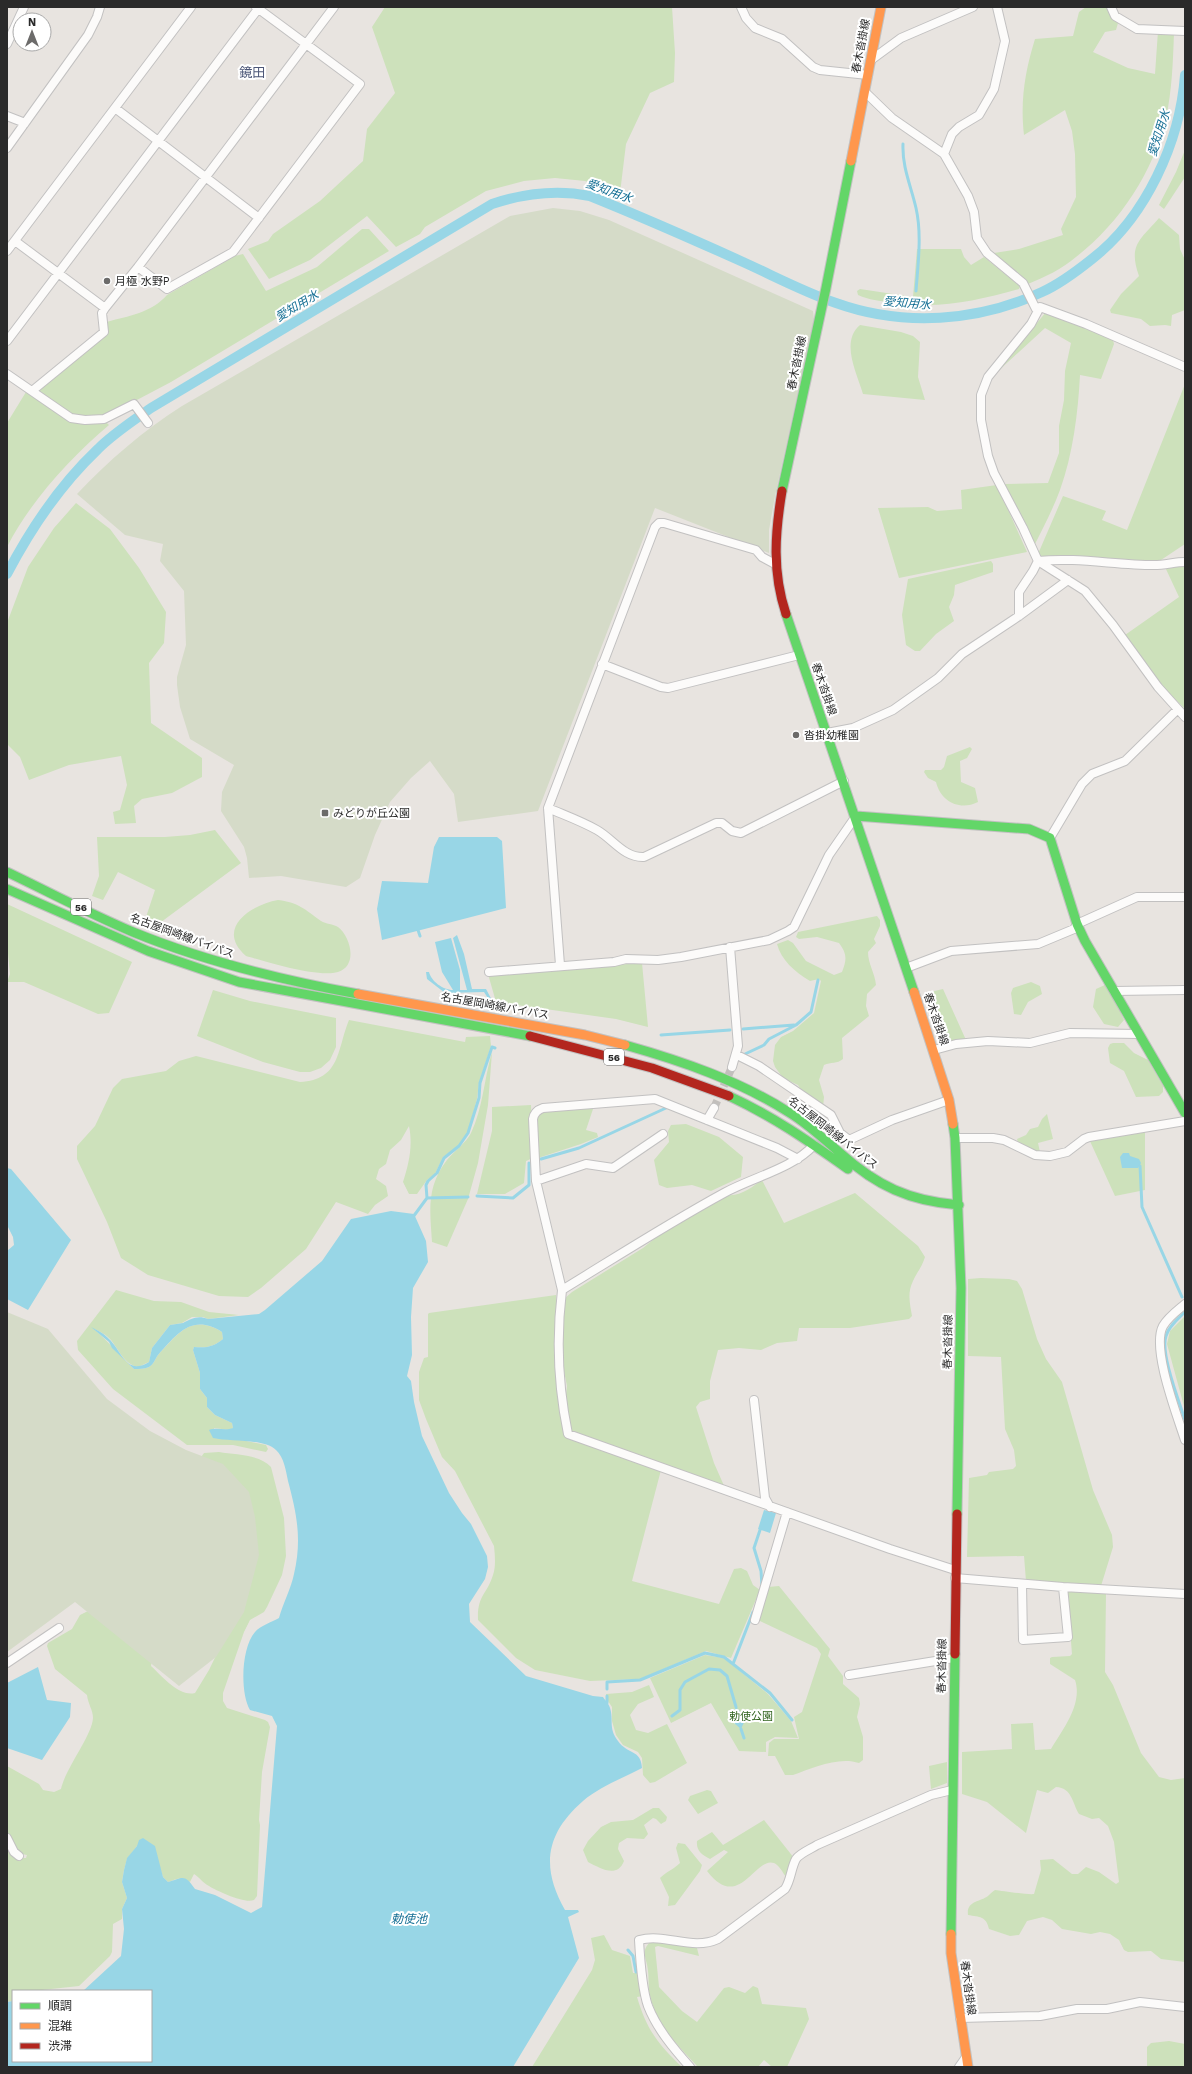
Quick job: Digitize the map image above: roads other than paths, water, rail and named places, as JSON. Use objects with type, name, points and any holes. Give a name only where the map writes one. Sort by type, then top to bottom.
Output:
[{"type":"main road","name":"春木沓掛線","points":[[881,7],[826,289],[782,492],[775,538],[775,564],[783,605],[799,655],[856,816],[934,1050],[949,1100],[955,1138],[961,1288],[950,1912],[951,1953],[968,2067]]},
{"type":"main road","points":[[856,816],[1029,829],[1050,838],[1077,924],[1085,941],[1185,1113]]},
{"type":"main road","name":"名古屋岡崎線バイパス","points":[[7,872],[133,932],[242,970],[313,986],[585,1035],[660,1055],[731,1083],[781,1107],[809,1126],[879,1183],[929,1202],[959,1209]]},
{"type":"main road","name":"名古屋岡崎線バイパス","points":[[7,889],[154,953],[239,982],[531,1036],[629,1061],[688,1080],[748,1104],[780,1121],[884,1194],[912,1204],[941,1211],[959,1209]]},
{"type":"street","points":[[7,44],[24,7]]},
{"type":"street","points":[[7,148],[88,35],[100,7]]},
{"type":"street","points":[[7,251],[191,7]]},
{"type":"street","points":[[32,390],[104,332],[102,313],[105,308],[138,267],[334,7]]},
{"type":"street","points":[[741,7],[746,18],[754,28],[782,38],[813,67],[820,70],[868,75]]},
{"type":"street","points":[[871,60],[901,38],[973,7]]},
{"type":"street","points":[[944,154],[952,134],[979,115],[994,89],[1005,41],[997,7]]},
{"type":"street","points":[[1111,7],[1116,16],[1137,29],[1181,31]]},
{"type":"street","points":[[7,341],[159,142],[257,8],[360,84],[234,252],[167,289],[138,267]]},
{"type":"street","points":[[865,92],[892,118],[944,154],[968,196],[974,212],[977,238],[987,253],[1023,282],[1036,309]]},
{"type":"street","points":[[115,108],[260,218]]},
{"type":"street","points":[[7,116],[24,124]]},
{"type":"street","points":[[15,241],[105,308]]},
{"type":"street","points":[[1185,367],[1086,324],[1040,307],[1031,324],[988,377],[981,395],[982,420],[988,456],[994,473],[1023,528],[1038,561],[1085,591],[1113,625],[1177,710],[1185,717]]},
{"type":"street","points":[[7,374],[71,418],[85,420],[104,419],[134,404],[148,423]]},
{"type":"street","points":[[560,965],[548,808],[655,527],[659,523],[756,550],[762,557],[775,564]]},
{"type":"street","points":[[1038,561],[1057,559],[1097,560],[1155,565],[1185,562]]},
{"type":"street","points":[[1019,616],[1019,592],[1038,561]]},
{"type":"street","points":[[827,734],[852,728],[893,710],[938,678],[962,654],[1019,616],[1068,580]]},
{"type":"street","points":[[602,664],[661,687],[668,688],[799,655]]},
{"type":"street","points":[[1050,838],[1082,784],[1092,774],[1125,761],[1177,710]]},
{"type":"street","points":[[548,808],[598,831],[630,855],[637,858],[644,857],[716,823],[722,822],[732,831],[741,833],[844,781]]},
{"type":"street","points":[[489,972],[560,965],[614,962],[626,959],[658,960],[769,940],[794,927],[829,855],[856,816]]},
{"type":"street","points":[[906,968],[950,951],[1038,944],[1074,929],[1077,924],[1136,897],[1185,897]]},
{"type":"street","points":[[730,947],[738,1046],[737,1055],[732,1067]]},
{"type":"street","points":[[1114,991],[1185,990]]},
{"type":"street","points":[[934,1050],[962,1043],[1030,1043],[1070,1033],[1139,1034]]},
{"type":"street","points":[[737,1055],[759,1066],[831,1115],[840,1133],[849,1140],[892,1120],[949,1100]]},
{"type":"street","points":[[798,1159],[777,1148],[655,1099],[543,1108],[534,1114],[536,1181],[562,1290],[558,1334],[562,1406],[568,1434],[890,1549],[955,1574],[1022,1584],[1185,1594]]},
{"type":"street","points":[[707,1120],[714,1108]]},
{"type":"street","points":[[955,1138],[993,1138],[1004,1140],[1035,1155],[1050,1156],[1067,1152],[1089,1137],[1185,1121]]},
{"type":"street","points":[[536,1181],[586,1164],[613,1168],[662,1134]]},
{"type":"street","points":[[562,1290],[670,1223],[709,1201],[759,1176],[798,1159],[814,1145]]},
{"type":"street","points":[[1185,1304],[1163,1326],[1159,1340],[1160,1356],[1185,1440]]},
{"type":"street","points":[[754,1400],[765,1498],[770,1507]]},
{"type":"street","points":[[755,1620],[787,1512]]},
{"type":"street","points":[[1022,1584],[1024,1640],[1068,1637],[1063,1587]]},
{"type":"street","points":[[7,1663],[59,1628]]},
{"type":"street","points":[[849,1675],[954,1658]]},
{"type":"street","points":[[690,2067],[664,2034],[649,2007],[646,1997],[639,1940],[650,1937],[686,1944],[708,1943],[718,1940],[785,1889],[797,1858],[801,1854],[817,1845],[931,1795],[952,1790]]},
{"type":"street","points":[[7,1838],[14,1852],[19,1856]]},
{"type":"street","points":[[960,2018],[1040,2016],[1077,2009],[1107,2009],[1140,2002],[1185,2007]]},
{"type":"street","points":[[959,2067],[966,2057]]},
{"type":"water","points":[[439,837],[497,837],[502,841],[506,908],[382,940],[377,909],[382,881],[428,883],[434,847]]},
{"type":"water","points":[[457,935],[464,954],[472,989],[486,989],[494,1004],[491,1003],[484,992],[445,993],[427,979],[426,972],[429,972],[432,979],[438,984],[449,990],[453,990],[442,972],[435,942],[451,938],[460,970],[460,990],[467,990],[453,938]]},
{"type":"water","points":[[1123,1153],[1129,1153],[1130,1156],[1139,1159],[1141,1163],[1138,1168],[1122,1168],[1120,1157]]},
{"type":"water","points":[[7,1168],[11,1169],[71,1240],[28,1310],[7,1299],[7,1251],[14,1245],[13,1237],[7,1225]]},
{"type":"water","name":"勅使池","points":[[391,1211],[414,1214],[426,1241],[428,1262],[413,1288],[411,1317],[412,1355],[407,1376],[411,1381],[422,1436],[449,1493],[471,1524],[487,1556],[488,1567],[485,1579],[469,1604],[470,1622],[526,1676],[593,1696],[603,1697],[610,1708],[612,1728],[615,1736],[622,1745],[637,1755],[641,1762],[642,1768],[604,1787],[583,1801],[570,1813],[554,1839],[550,1866],[552,1880],[557,1895],[565,1910],[578,1910],[579,1912],[568,1917],[579,1958],[513,2067],[7,2067],[7,2002],[12,2001],[12,2062],[152,2062],[152,1990],[84,1990],[121,1956],[124,1929],[122,1909],[127,1898],[122,1882],[127,1858],[137,1846],[139,1840],[143,1838],[155,1846],[163,1877],[168,1882],[180,1878],[186,1879],[195,1889],[215,1895],[251,1913],[262,1907],[277,1726],[272,1716],[250,1710],[243,1682],[245,1659],[250,1639],[257,1630],[279,1618],[294,1574],[298,1549],[296,1516],[284,1464],[279,1453],[270,1446],[255,1442],[213,1438],[209,1430],[233,1428],[232,1423],[215,1415],[207,1407],[207,1398],[200,1389],[200,1373],[193,1350],[194,1347],[206,1347],[216,1344],[223,1339],[222,1332],[202,1325],[194,1325],[186,1328],[179,1333],[158,1355],[151,1366],[134,1369],[112,1348],[109,1342],[91,1327],[107,1337],[125,1360],[130,1364],[141,1366],[149,1362],[152,1348],[170,1325],[183,1323],[198,1317],[208,1319],[259,1314],[265,1310],[322,1261],[351,1219]]},
{"type":"water","points":[[764,1510],[776,1513],[770,1533],[758,1529]]},
{"type":"water","points":[[38,1667],[47,1700],[71,1703],[70,1717],[42,1760],[7,1748],[7,1683]]},
{"type":"water","points":[[736,1707],[746,1718],[741,1729],[734,1723],[732,1715]]},
{"type":"waterway","name":"愛知用水","points":[[7,574],[36,524],[59,492],[84,463],[117,432],[151,408],[492,204],[516,197],[541,193],[565,193],[590,196],[743,262],[824,299],[861,311],[887,316],[914,318],[940,318],[966,315],[992,310],[1018,302],[1049,289],[1092,259],[1111,242],[1129,222],[1144,200],[1168,152],[1182,100],[1185,75]]},
{"type":"waterway","points":[[903,144],[905,169],[916,208],[919,228],[916,291]]},
{"type":"waterway","points":[[417,927],[420,936]]},
{"type":"waterway","points":[[745,1054],[764,1045],[769,1039],[796,1025],[811,1012],[818,980]]},
{"type":"waterway","points":[[743,1029],[794,1025]]},
{"type":"waterway","points":[[661,1035],[730,1030]]},
{"type":"waterway","points":[[413,1217],[427,1198],[426,1185],[428,1181],[437,1173],[444,1158],[459,1146],[468,1133],[479,1098],[480,1083],[492,1047],[495,1048]]},
{"type":"waterway","points":[[541,1159],[579,1148],[666,1108]]},
{"type":"waterway","points":[[477,1196],[513,1198],[529,1185],[529,1163]]},
{"type":"waterway","points":[[1140,1166],[1142,1207],[1182,1297]]},
{"type":"waterway","points":[[427,1198],[468,1197]]},
{"type":"waterway","points":[[1185,1312],[1169,1329],[1165,1344],[1171,1377],[1185,1420]]},
{"type":"waterway","points":[[760,1530],[754,1548],[761,1571],[762,1586]]},
{"type":"waterway","points":[[733,1664],[753,1612]]},
{"type":"waterway","points":[[607,1689],[607,1682],[640,1680],[705,1653],[724,1657],[770,1693],[792,1720]]},
{"type":"waterway","points":[[672,1716],[680,1710],[680,1690],[685,1682],[709,1669],[720,1670],[727,1676],[736,1707]]},
{"type":"waterway","points":[[607,1696],[607,1703]]},
{"type":"waterway","points":[[741,1729],[744,1738]]},
{"type":"waterway","points":[[628,1950],[633,1956],[636,1972]]},
{"type":"tunnel","points":[[714,1108],[732,1067]]},
{"type":"place","name":"月極 水野P","points":[[107,281]]},
{"type":"place","name":"沓掛幼稚園","points":[[796,735]]},
{"type":"place","name":"みどりが丘公園","points":[[325,813]]},
{"type":"district","name":"鏡田","points":[[252,72]]},
{"type":"park label","name":"勅使公園","points":[[751,1716]]}]
